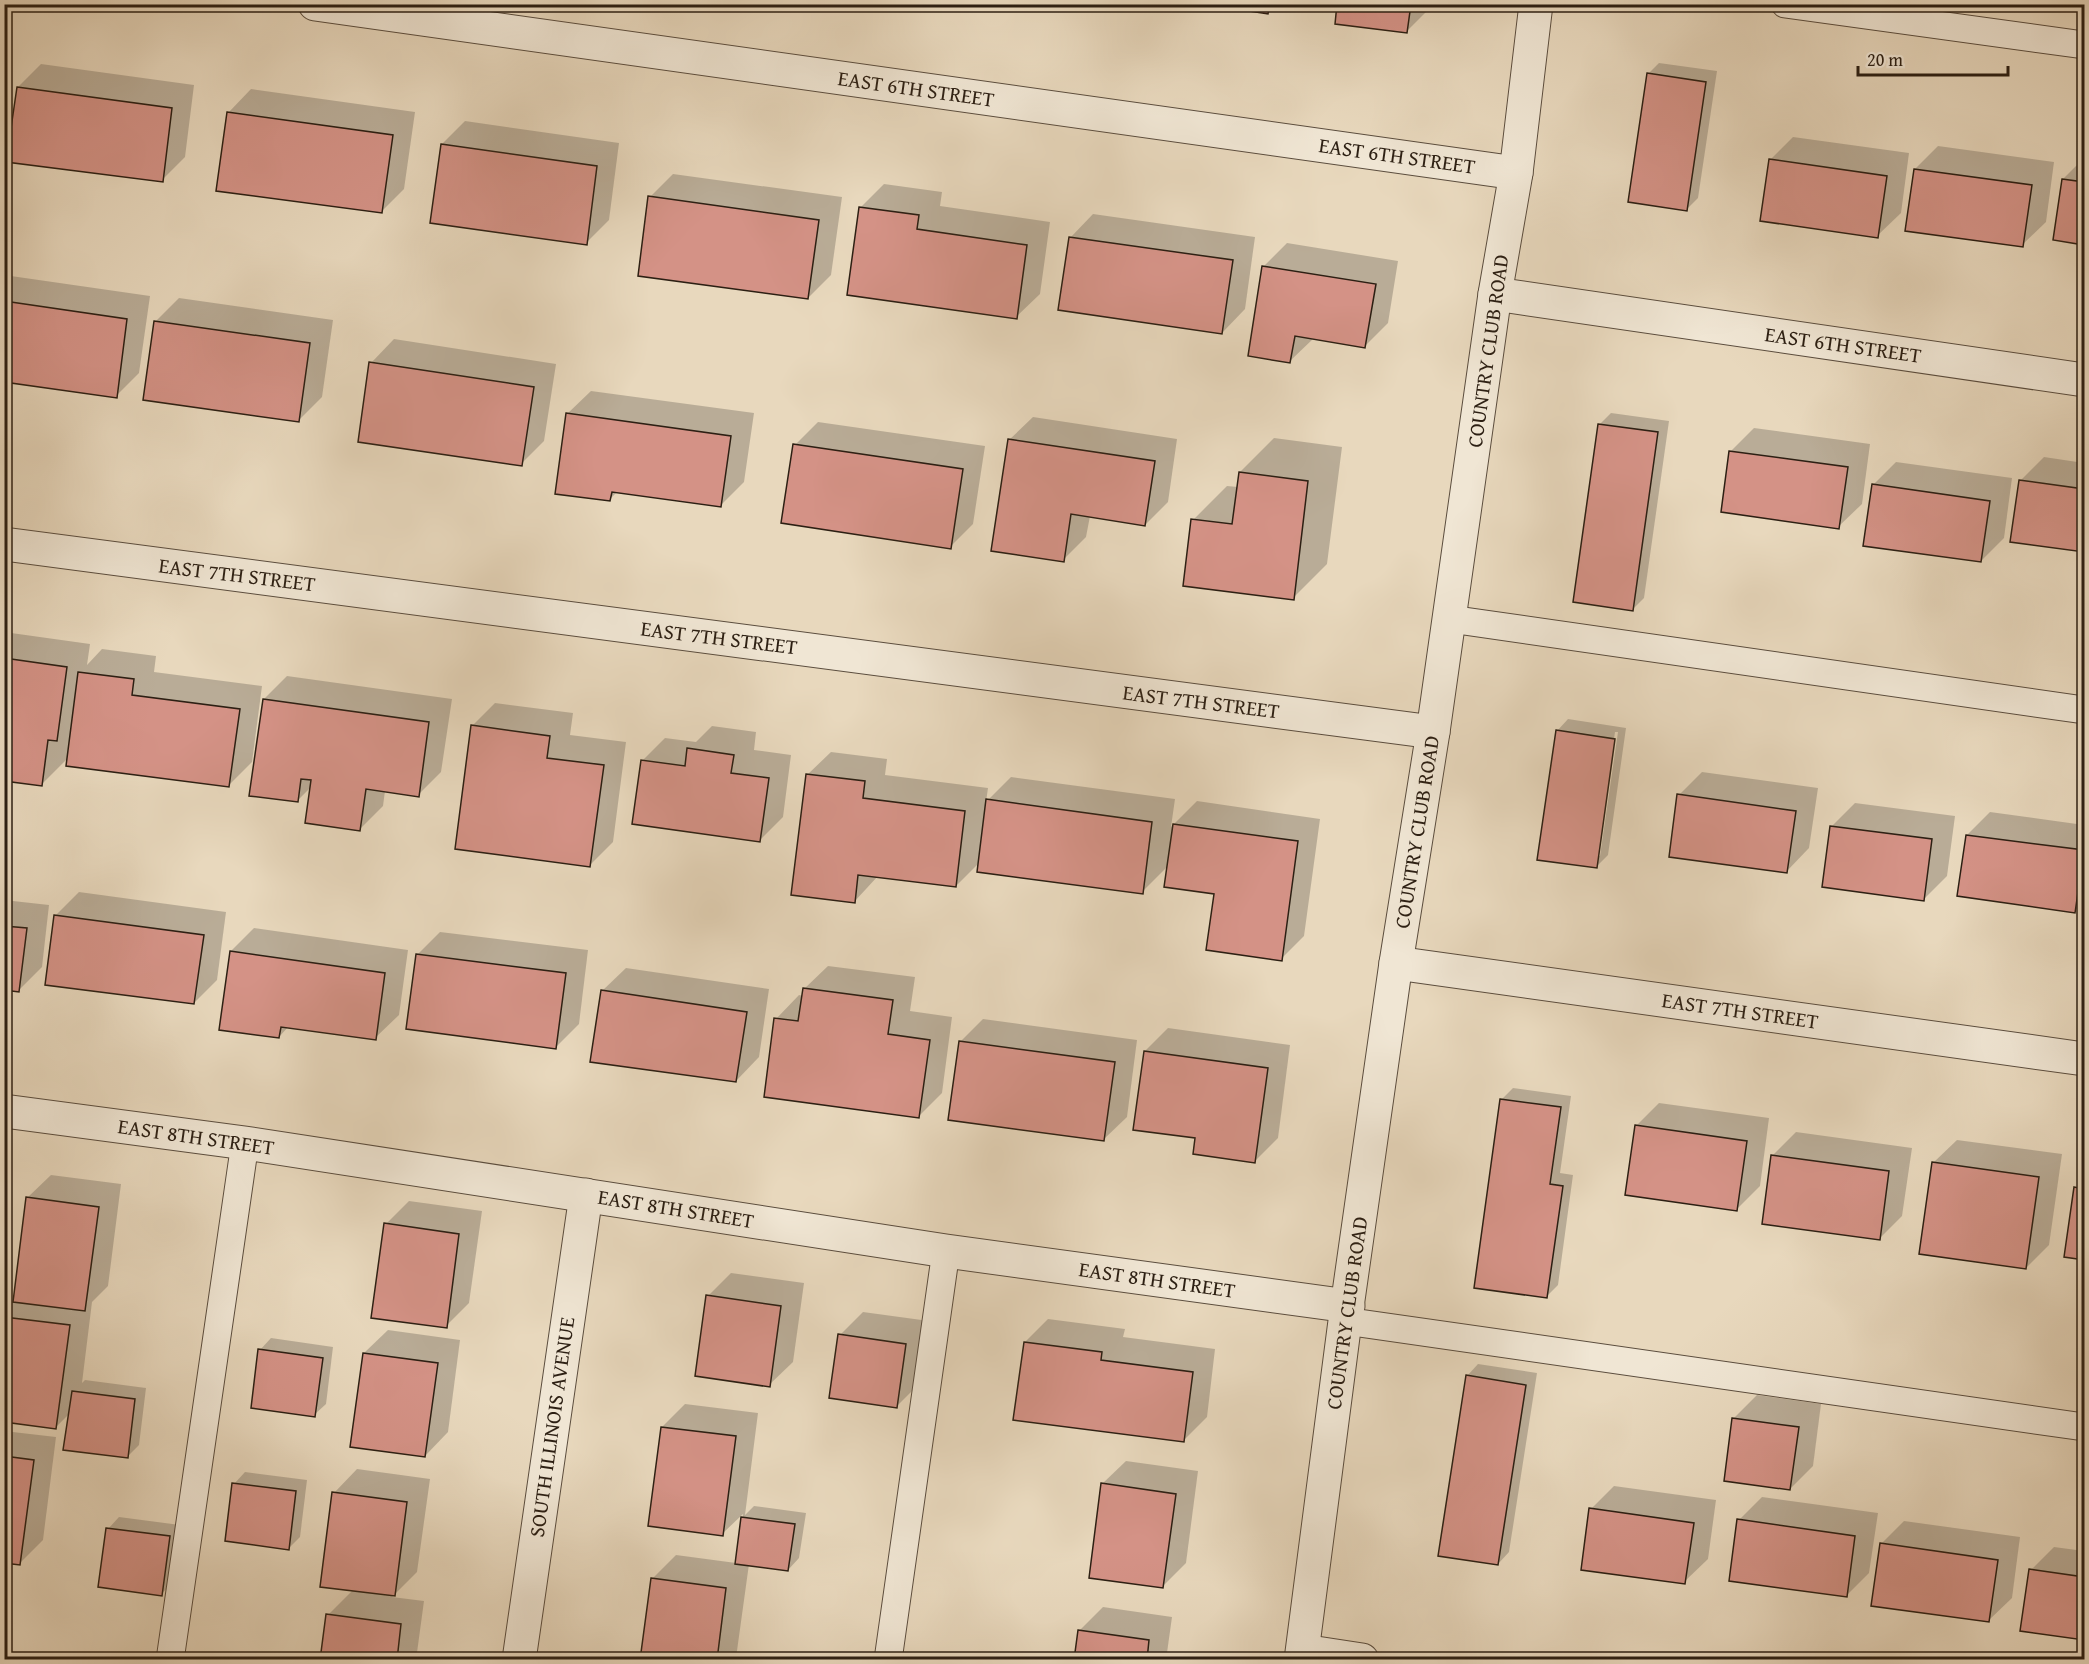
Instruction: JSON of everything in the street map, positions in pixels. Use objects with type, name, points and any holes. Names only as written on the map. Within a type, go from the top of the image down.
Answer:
[{"type":"street","name":"EAST 6TH STREET","points":[[315,4],[1516,173]]},
{"type":"street","name":"COUNTRY CLUB ROAD","points":[[1302,1655],[1396,963],[1450,619],[1495,294],[1516,173],[1536,4]]},
{"type":"street","name":"EAST 6TH STREET","points":[[1495,294],[2085,380]]},
{"type":"street","name":"EAST 7TH STREET","points":[[4,544],[1433,732]]},
{"type":"street","name":"EAST 7TH STREET","points":[[1396,963],[2085,1059]]},
{"type":"street","name":"EAST 8TH STREET","points":[[4,1111],[245,1143],[1347,1313]]},
{"type":"street","name":"SOUTH ILLINOIS AVENUE","points":[[519,1659],[586,1195]]},
{"type":"street","points":[[1302,1655],[1362,1659]]},
{"type":"lane","points":[[1785,4],[2085,45]]},
{"type":"lane","points":[[1450,619],[2085,710]]},
{"type":"lane","points":[[170,1659],[245,1143]]},
{"type":"lane","points":[[888,1659],[946,1251]]},
{"type":"lane","points":[[1347,1313],[2085,1427]]},
{"type":"building","points":[[1204,4],[1270,4],[1268,14]]},
{"type":"building","points":[[1337,4],[1411,4],[1407,33],[1335,24]]},
{"type":"building","points":[[1647,73],[1706,82],[1687,211],[1628,202]]},
{"type":"building","points":[[17,87],[172,108],[163,182],[6,162]]},
{"type":"building","points":[[227,112],[393,135],[382,213],[216,191]]},
{"type":"building","points":[[441,144],[597,166],[587,245],[430,223]]},
{"type":"building","points":[[1769,159],[1887,176],[1878,238],[1760,221]]},
{"type":"building","points":[[1914,169],[2032,185],[2023,247],[1905,231]]},
{"type":"building","points":[[2062,179],[2084,182],[2084,245],[2053,240]]},
{"type":"building","points":[[648,196],[819,220],[808,299],[638,276]]},
{"type":"building","points":[[859,207],[919,215],[917,229],[1027,245],[1017,319],[847,295]]},
{"type":"building","points":[[1069,237],[1233,260],[1222,334],[1058,310]]},
{"type":"building","points":[[1262,266],[1376,284],[1365,348],[1295,336],[1290,363],[1248,356]]},
{"type":"building","points":[[4,301],[127,319],[117,398],[4,382]]},
{"type":"building","points":[[154,321],[310,343],[299,422],[143,400]]},
{"type":"building","points":[[369,362],[534,387],[522,466],[358,442]]},
{"type":"building","points":[[566,413],[731,436],[721,507],[612,492],[610,501],[555,494]]},
{"type":"building","points":[[1598,424],[1658,432],[1633,611],[1573,602]]},
{"type":"building","points":[[1008,439],[1155,461],[1145,526],[1071,514],[1064,562],[991,551]]},
{"type":"building","points":[[793,444],[963,469],[951,549],[781,523]]},
{"type":"building","points":[[1729,451],[1848,467],[1839,529],[1721,512]]},
{"type":"building","points":[[1239,472],[1308,481],[1294,600],[1183,586],[1191,519],[1232,524]]},
{"type":"building","points":[[2019,480],[2084,489],[2084,552],[2010,542]]},
{"type":"building","points":[[1872,484],[1990,501],[1981,562],[1863,546]]},
{"type":"building","points":[[4,658],[67,667],[57,741],[48,740],[42,786],[4,781]]},
{"type":"building","points":[[78,672],[134,679],[132,695],[240,709],[229,787],[66,766]]},
{"type":"building","points":[[263,699],[429,722],[419,797],[366,789],[360,831],[305,823],[311,780],[301,779],[298,802],[249,796]]},
{"type":"building","points":[[471,725],[550,736],[547,758],[604,765],[590,867],[455,849]]},
{"type":"building","points":[[1556,730],[1615,739],[1597,868],[1537,860]]},
{"type":"building","points":[[687,748],[734,755],[731,773],[769,778],[760,842],[632,824],[641,760],[685,766]]},
{"type":"building","points":[[806,774],[865,781],[863,798],[965,811],[956,887],[858,875],[855,903],[791,895]]},
{"type":"building","points":[[1677,794],[1796,811],[1787,873],[1669,857]]},
{"type":"building","points":[[986,799],[1152,822],[1143,894],[977,872]]},
{"type":"building","points":[[1173,824],[1298,841],[1282,961],[1206,950],[1214,894],[1164,887]]},
{"type":"building","points":[[1830,826],[1932,839],[1924,901],[1822,887]]},
{"type":"building","points":[[1966,835],[2084,850],[2075,913],[1957,896]]},
{"type":"building","points":[[54,915],[204,935],[194,1004],[45,985]]},
{"type":"building","points":[[4,926],[27,928],[19,992],[4,990]]},
{"type":"building","points":[[230,951],[385,973],[376,1040],[281,1027],[279,1038],[219,1030]]},
{"type":"building","points":[[416,954],[566,973],[556,1049],[406,1029]]},
{"type":"building","points":[[803,988],[893,1000],[888,1034],[930,1040],[919,1118],[764,1097],[774,1018],[798,1021]]},
{"type":"building","points":[[601,990],[747,1012],[736,1082],[590,1062]]},
{"type":"building","points":[[959,1041],[1115,1062],[1104,1141],[948,1120]]},
{"type":"building","points":[[1144,1051],[1268,1068],[1255,1163],[1193,1154],[1195,1138],[1133,1130]]},
{"type":"building","points":[[1500,1099],[1561,1107],[1550,1184],[1563,1186],[1547,1298],[1474,1288]]},
{"type":"building","points":[[1635,1125],[1747,1141],[1737,1211],[1625,1195]]},
{"type":"building","points":[[1771,1155],[1889,1171],[1880,1240],[1762,1224]]},
{"type":"building","points":[[1932,1162],[2039,1177],[2026,1269],[1919,1254]]},
{"type":"building","points":[[2074,1187],[2084,1189],[2084,1260],[2064,1257]]},
{"type":"building","points":[[26,1197],[99,1207],[85,1311],[13,1302]]},
{"type":"building","points":[[384,1223],[459,1234],[447,1328],[371,1318]]},
{"type":"building","points":[[706,1295],[781,1306],[770,1387],[695,1376]]},
{"type":"building","points":[[4,1317],[70,1325],[56,1429],[4,1422]]},
{"type":"building","points":[[838,1334],[906,1344],[897,1408],[829,1398]]},
{"type":"building","points":[[1024,1342],[1102,1352],[1101,1360],[1193,1372],[1184,1442],[1013,1420]]},
{"type":"building","points":[[258,1349],[323,1358],[315,1417],[251,1408]]},
{"type":"building","points":[[363,1353],[438,1363],[425,1457],[350,1447]]},
{"type":"building","points":[[1466,1375],[1526,1385],[1498,1565],[1438,1556]]},
{"type":"building","points":[[72,1391],[135,1399],[128,1458],[63,1450]]},
{"type":"building","points":[[1732,1418],[1799,1427],[1790,1490],[1724,1481]]},
{"type":"building","points":[[661,1427],[736,1436],[723,1536],[648,1526]]},
{"type":"building","points":[[4,1456],[34,1460],[20,1565],[4,1563]]},
{"type":"building","points":[[232,1483],[296,1491],[289,1550],[225,1541]]},
{"type":"building","points":[[1101,1483],[1176,1494],[1163,1588],[1089,1578]]},
{"type":"building","points":[[332,1492],[407,1502],[395,1596],[320,1587]]},
{"type":"building","points":[[1589,1508],[1694,1523],[1685,1584],[1581,1570]]},
{"type":"building","points":[[741,1517],[795,1524],[788,1571],[735,1564]]},
{"type":"building","points":[[1737,1519],[1855,1536],[1847,1597],[1729,1581]]},
{"type":"building","points":[[106,1528],[170,1536],[162,1596],[98,1587]]},
{"type":"building","points":[[1880,1543],[1998,1560],[1989,1622],[1871,1606]]},
{"type":"building","points":[[2029,1569],[2084,1577],[2084,1640],[2020,1631]]},
{"type":"building","points":[[651,1578],[726,1588],[717,1660],[640,1660]]},
{"type":"building","points":[[326,1614],[401,1624],[397,1660],[320,1660]]},
{"type":"building","points":[[1078,1630],[1149,1640],[1147,1660],[1074,1660]]}]
